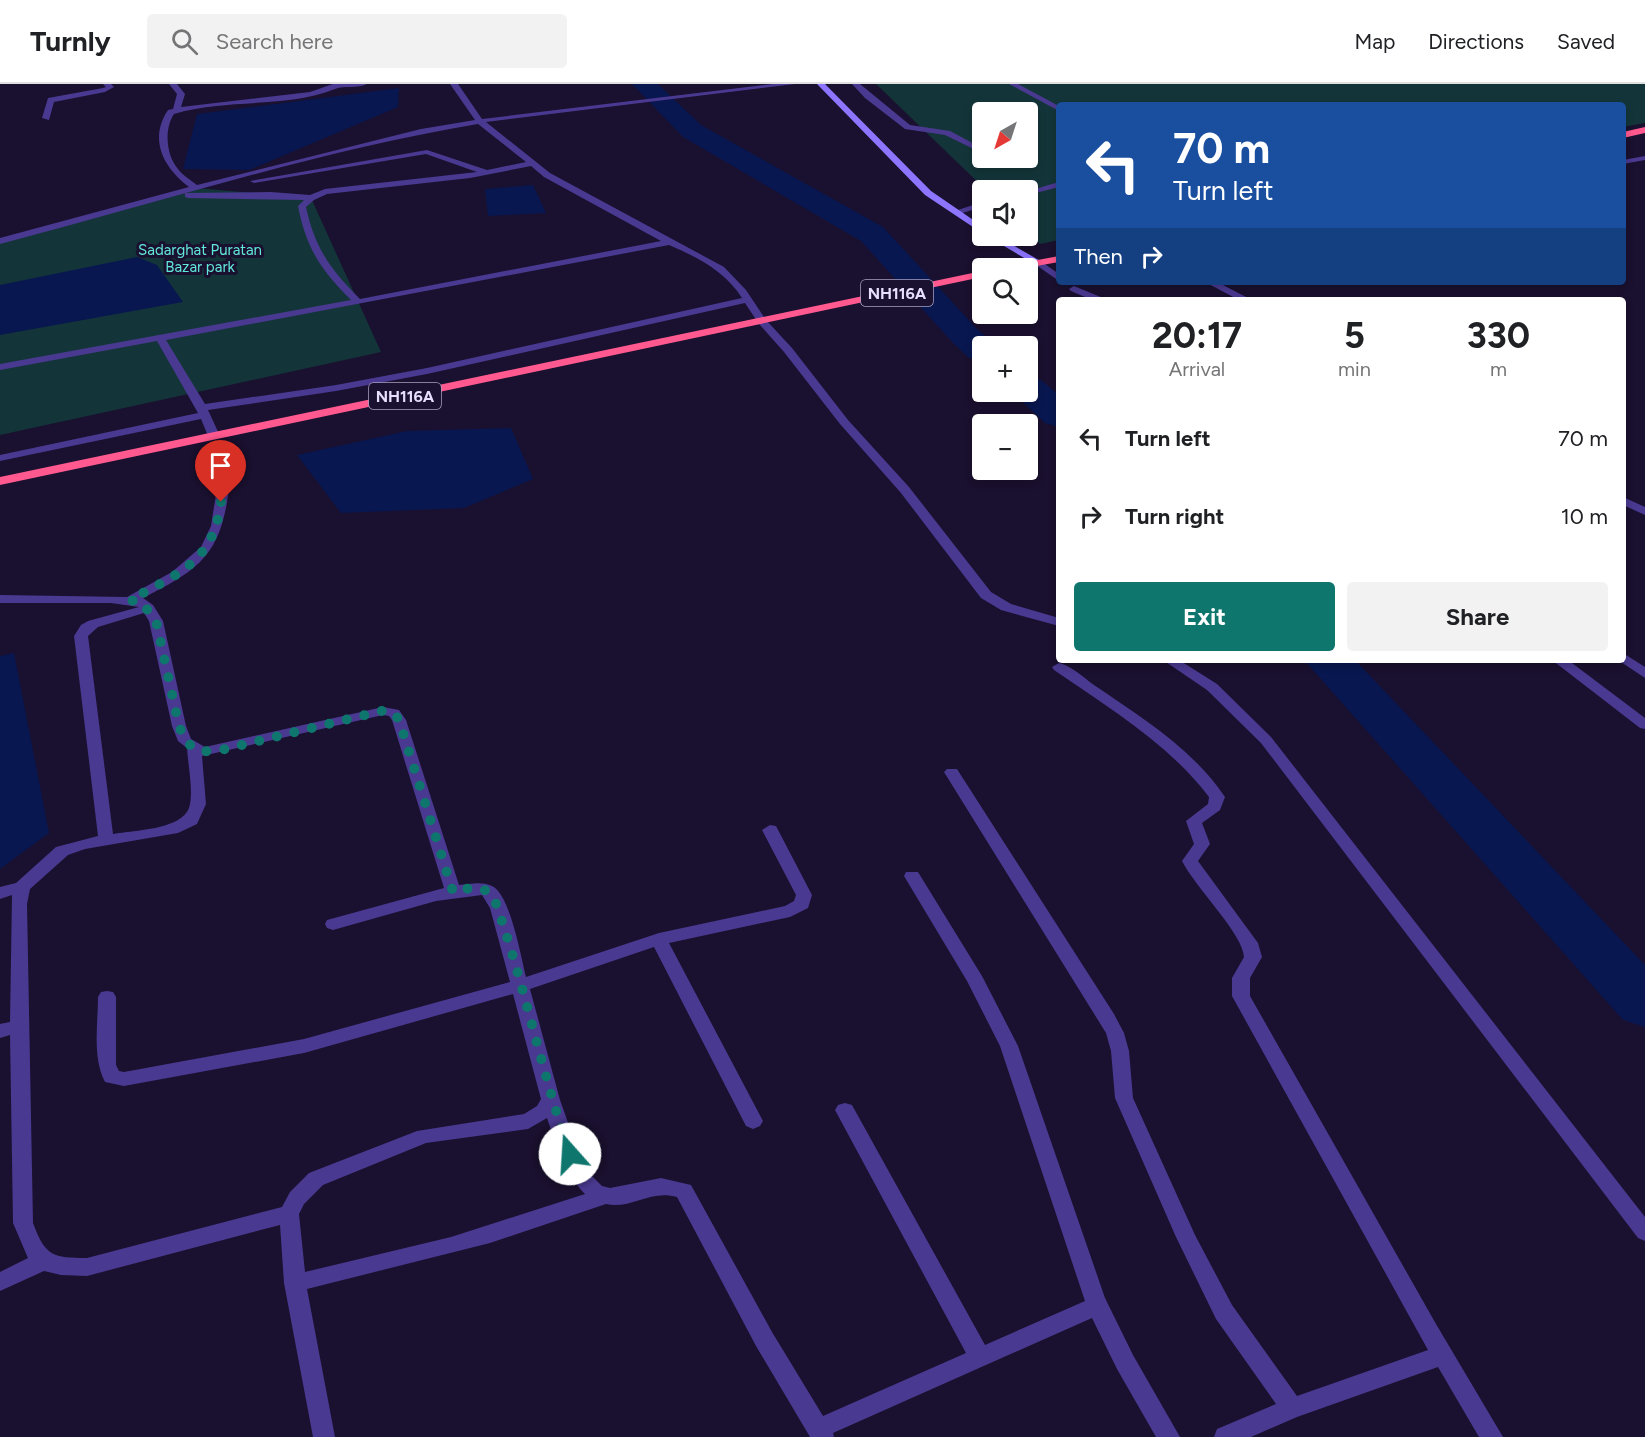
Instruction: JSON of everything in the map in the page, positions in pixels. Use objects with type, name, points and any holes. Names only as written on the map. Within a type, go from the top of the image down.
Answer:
[{"type":"highway","points":[[1626,134],[1645,130]]},
{"type":"highway","points":[[1038,263],[1056,260]]},
{"type":"highway","name":"NH116A","points":[[0,481],[972,276]]},
{"type":"street","points":[[46,118],[51,100],[105,90],[110,87],[107,84]]},
{"type":"street","points":[[173,84],[181,94],[176,110]]},
{"type":"street","points":[[196,188],[173,169],[164,146],[164,123],[167,117],[176,110],[289,97],[329,90],[338,85],[363,84]]},
{"type":"street","points":[[454,84],[480,121],[547,175],[721,269],[748,299],[762,322],[789,350],[844,422],[905,490],[986,595],[1006,607],[1056,620]]},
{"type":"street","points":[[0,241],[220,181],[421,131],[480,121],[791,84]]},
{"type":"street","points":[[821,84],[928,193],[972,223]]},
{"type":"street","points":[[856,84],[908,127],[947,133],[972,146]]},
{"type":"street","points":[[1013,84],[1056,107]]},
{"type":"street","points":[[220,181],[259,180],[427,152],[488,173]]},
{"type":"street","points":[[1626,161],[1645,158]]},
{"type":"street","points":[[358,302],[330,274],[315,252],[306,232],[302,206],[311,198],[325,192],[348,188],[488,173],[533,163]]},
{"type":"street","points":[[1038,190],[1056,185]]},
{"type":"street","points":[[167,195],[271,195],[311,198]]},
{"type":"street","points":[[956,212],[972,208]]},
{"type":"street","points":[[0,367],[670,242]]},
{"type":"street","points":[[1008,246],[1029,258]]},
{"type":"street","points":[[1038,263],[1056,276]]},
{"type":"street","points":[[1068,285],[1082,297]]},
{"type":"street","points":[[1070,285],[1094,297]]},
{"type":"street","points":[[1216,285],[1241,297]]},
{"type":"street","points":[[0,458],[203,412],[427,371],[748,299]]},
{"type":"street","points":[[160,338],[203,412],[214,436]]},
{"type":"street","points":[[130,600],[174,576],[206,550],[219,518],[223,488]]},
{"type":"street","points":[[1626,502],[1645,511]]},
{"type":"street","points":[[0,598],[130,600],[142,603],[156,621],[179,726],[185,741],[203,752],[217,751],[382,711],[394,713],[399,720],[453,892]]},
{"type":"street","points":[[106,840],[81,636],[86,628],[93,624],[148,608]]},
{"type":"street","points":[[1626,659],[1645,674]]},
{"type":"street","points":[[1175,663],[1212,687],[1266,740],[1645,1232]]},
{"type":"street","points":[[1563,663],[1645,725]]},
{"type":"street","points":[[1059,667],[1185,760],[1217,796],[1215,806],[1194,821],[1202,844],[1190,861],[1196,874],[1244,935],[1253,953],[1252,964],[1240,981],[1241,996],[1492,1437]]},
{"type":"street","points":[[0,893],[22,887],[62,851],[106,840],[178,828],[192,820],[198,804],[194,748]]},
{"type":"street","points":[[952,772],[1105,1014],[1115,1033],[1120,1051],[1124,1098],[1186,1237],[1224,1312],[1292,1408]]},
{"type":"street","points":[[107,997],[107,1065],[112,1077],[124,1079],[304,1046],[521,985],[659,939],[790,910],[802,904],[804,895],[770,830]]},
{"type":"street","points":[[912,876],[984,993],[1023,1084],[1089,1285],[1146,1398],[1169,1437]]},
{"type":"street","points":[[22,887],[19,904],[18,1026],[23,1223],[31,1249],[43,1261],[62,1268],[87,1267],[289,1214]]},
{"type":"street","points":[[333,924],[453,892],[477,887],[488,890],[494,898],[521,985],[551,1100],[577,1172],[590,1188],[604,1196]]},
{"type":"street","points":[[659,939],[753,1121]]},
{"type":"street","points":[[0,1031],[18,1026]]},
{"type":"street","points":[[324,1437],[295,1283],[289,1214],[297,1198],[316,1179],[423,1136],[528,1121],[544,1111],[551,1100]]},
{"type":"street","points":[[845,1110],[980,1357]]},
{"type":"street","points":[[295,1283],[406,1258],[540,1221],[604,1196],[619,1197],[657,1185],[672,1186],[684,1191],[764,1339],[820,1433],[980,1357],[1098,1305]]},
{"type":"street","points":[[0,1282],[43,1261]]},
{"type":"street","points":[[1225,1437],[1292,1408],[1443,1354]]},
{"type":"green space","points":[[876,84],[1645,84],[1645,123],[1626,126],[1626,102],[1056,102],[1056,241],[1040,244],[1038,242],[1038,180],[976,180]]},
{"type":"green space","name":"Sadarghat Puratan Bazar park","points":[[196,188],[311,198],[381,352],[0,435],[0,243]]},
{"type":"shaded area","points":[[399,88],[398,107],[249,170],[183,169],[197,114]]},
{"type":"shaded area","points":[[533,185],[546,213],[488,216],[485,189]]},
{"type":"shaded area","points":[[137,257],[157,265],[183,302],[0,335],[0,285]]},
{"type":"shaded area","points":[[511,428],[533,479],[464,508],[341,513],[297,455],[407,431]]},
{"type":"shaded area","points":[[14,653],[49,833],[0,869],[0,656]]},
{"type":"waterway","points":[[644,84],[692,131],[872,234],[972,342]]},
{"type":"waterway","points":[[1038,397],[1056,412]]},
{"type":"waterway","points":[[1331,663],[1645,1004]]},
{"type":"route","points":[[221,502],[219,518],[206,550],[174,576],[130,600],[142,603],[156,621],[179,726],[185,741],[203,752],[217,751],[382,711],[394,713],[399,720],[453,892],[477,887],[488,890],[494,898],[521,985],[551,1100],[570,1154]]}]
